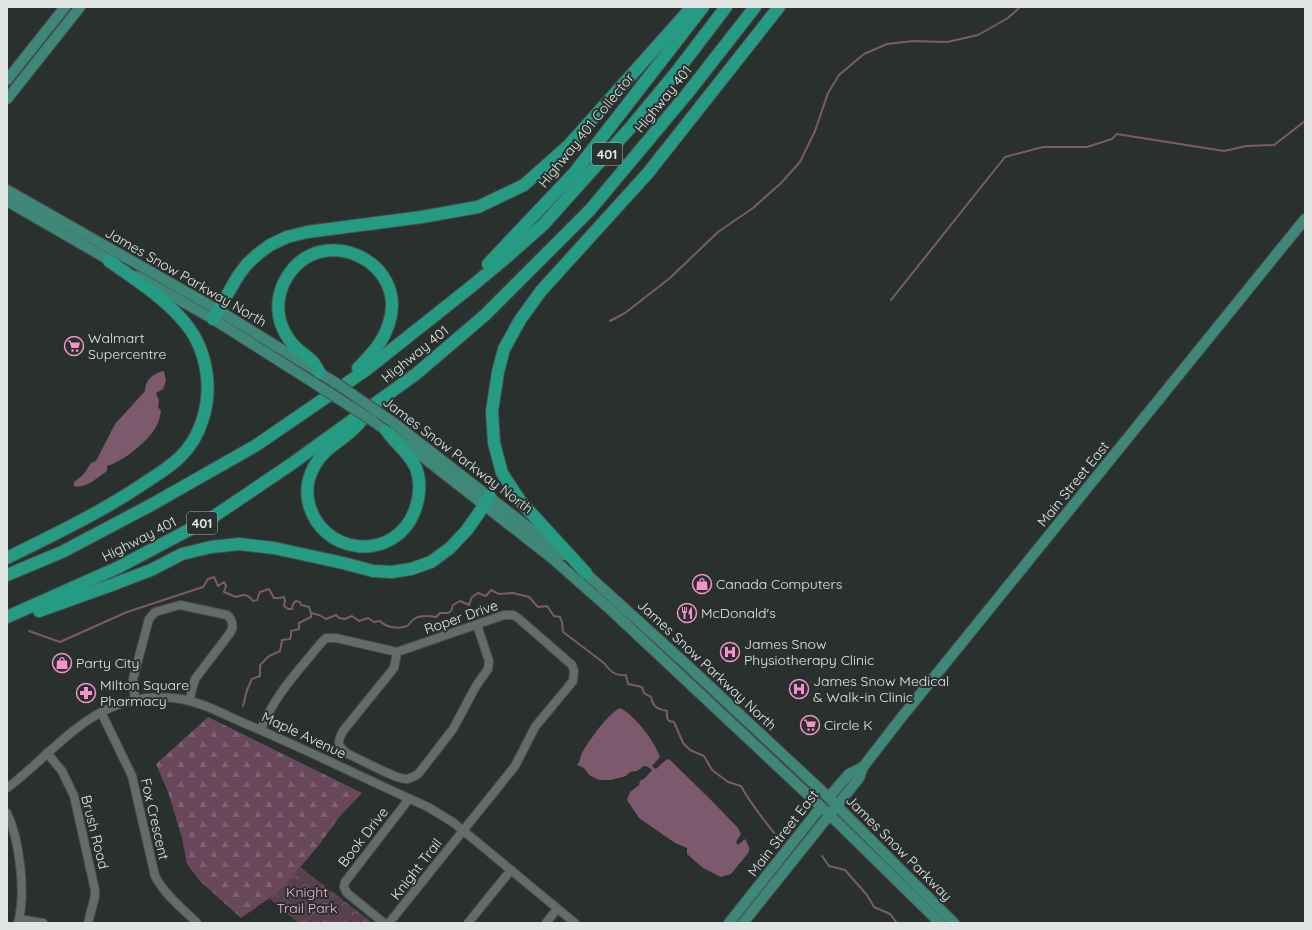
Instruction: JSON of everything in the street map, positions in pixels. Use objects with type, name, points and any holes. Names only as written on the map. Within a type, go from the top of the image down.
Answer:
[{"type":"highway","points":[[216,314],[238,276],[247,264],[270,245],[287,237],[307,232],[422,217],[478,207],[524,185],[569,145],[692,7]]},
{"type":"highway","name":"Highway 401 Collector","points":[[472,286],[486,266],[576,172],[703,7]]},
{"type":"highway","name":"401","points":[[472,286],[543,225],[630,128],[678,70],[726,7]]},
{"type":"highway","name":"Highway 401","points":[[7,618],[117,568],[213,517],[290,465],[416,374],[484,315],[590,210],[687,94],[755,7]]},
{"type":"highway","points":[[586,573],[521,502],[502,473],[494,443],[492,411],[498,372],[504,349],[520,320],[541,291],[648,173],[779,7]]},
{"type":"highway","points":[[305,412],[359,367],[375,350],[387,329],[391,317],[392,305],[390,292],[382,276],[365,258],[347,252],[329,250],[305,258],[288,276],[280,293],[278,305],[279,317],[286,335],[298,349],[312,361],[317,378]]},
{"type":"highway","points":[[7,558],[116,502],[162,471],[180,457],[194,439],[202,423],[206,407],[208,385],[206,364],[200,346],[187,325],[170,306],[109,261]]},
{"type":"highway","name":"Highway 401","points":[[7,574],[62,552],[151,505],[255,446],[366,370],[472,286]]},
{"type":"highway","points":[[381,399],[351,431],[324,452],[314,465],[309,481],[309,505],[315,519],[324,531],[336,540],[358,546],[381,544],[397,535],[406,526],[416,508],[419,489],[416,469],[410,458],[392,439],[390,426]]},
{"type":"highway","points":[[7,621],[109,586],[150,570],[182,554],[210,547],[239,544],[274,548],[373,571],[392,572],[411,569],[431,562],[450,548],[467,530],[487,501]]},
{"type":"main road","points":[[7,80],[66,7]]},
{"type":"main road","points":[[7,99],[80,7]]},
{"type":"main road","name":"James Snow Parkway North","points":[[7,190],[216,314],[317,378],[373,421],[390,426]]},
{"type":"main road","name":"James Snow Parkway North","points":[[7,201],[109,261],[216,314]]},
{"type":"main road","name":"Main Street East","points":[[744,923],[859,778],[863,767],[1305,219]]},
{"type":"main road","name":"James Snow Parkway North","points":[[317,378],[336,383],[487,501],[586,573],[827,796]]},
{"type":"main road","name":"James Snow Parkway North","points":[[487,501],[612,611],[821,807]]},
{"type":"main road","name":"Main Street East","points":[[827,796],[849,774],[863,767]]},
{"type":"main road","name":"James Snow Parkway","points":[[827,796],[954,923]]},
{"type":"main road","name":"Main Street East","points":[[729,923],[821,807]]},
{"type":"main road","name":"James Snow Parkway","points":[[821,807],[940,923]]},
{"type":"street","points":[[135,700],[133,679],[149,619],[155,612],[180,605],[227,615],[231,618],[233,625],[233,630],[195,679],[189,701]]},
{"type":"street","name":"Roper Drive","points":[[397,652],[504,615],[513,615],[572,665],[574,677],[535,727],[515,766],[463,830]]},
{"type":"street","points":[[261,730],[273,704],[326,638],[336,638],[397,652],[394,668],[343,731],[338,740],[341,747],[348,754],[391,774],[408,779],[413,777],[419,773],[453,729],[476,686],[488,669],[489,661],[477,625]]},
{"type":"street","name":"Maple Avenue","points":[[7,788],[85,722],[113,706],[135,700],[168,698],[189,701],[261,730],[428,807],[463,830],[575,923]]},
{"type":"street","name":"Fox Crescent","points":[[101,712],[132,776],[156,876],[162,888],[197,923]]},
{"type":"street","name":"Brush Road","points":[[47,753],[65,776],[76,802],[96,890],[88,923]]},
{"type":"street","name":"Main Street East","points":[[821,807],[827,796]]},
{"type":"street","name":"Book Drive","points":[[384,923],[347,893],[344,887],[345,882],[409,799]]},
{"type":"street","points":[[7,813],[11,822],[20,864],[21,887],[18,921],[42,923]]},
{"type":"street","name":"Knight Trail","points":[[389,923],[463,830]]},
{"type":"street","points":[[468,923],[510,870]]},
{"type":"street","points":[[546,923],[557,909]]},
{"type":"green space","points":[[208,717],[362,793],[340,816],[319,845],[281,890],[241,918],[200,881],[187,864],[182,838],[168,792],[156,764]]},
{"type":"green space","name":"Knight Trail Park","points":[[300,867],[373,923],[298,923],[269,898],[281,890]]},
{"type":"shaded area","points":[[164,371],[166,381],[163,389],[156,393],[159,401],[158,407],[161,411],[158,423],[152,433],[141,445],[128,455],[114,464],[107,466],[107,471],[95,480],[83,486],[74,486],[74,482],[83,475],[91,463],[96,461],[115,424],[145,391],[148,380],[156,373]]},
{"type":"shaded area","points":[[620,708],[632,716],[654,744],[660,757],[652,766],[656,769],[667,759],[670,760],[738,828],[741,834],[736,842],[738,845],[745,839],[749,847],[749,852],[731,874],[721,877],[703,868],[687,854],[687,848],[675,843],[639,818],[627,800],[630,792],[639,785],[640,781],[652,770],[648,767],[644,766],[637,771],[630,772],[626,776],[611,780],[599,780],[589,775],[584,768],[577,765],[582,753],[595,734],[605,721]]},
{"type":"waterway","points":[[610,321],[625,313],[670,278],[718,232],[753,208],[781,183],[800,162],[815,131],[828,93],[839,75],[864,54],[887,44],[913,41],[947,42],[978,35],[1008,18],[1020,7]]},
{"type":"waterway","points":[[891,300],[1005,157],[1043,147],[1087,147],[1112,139],[1117,134],[1224,151],[1246,146],[1274,145],[1305,121]]},
{"type":"waterway","points":[[29,631],[60,642],[127,612],[203,587],[208,579],[214,577],[218,586],[224,582],[226,586],[224,592],[236,597],[246,595],[253,601],[257,600],[260,592],[269,589],[274,598],[284,597],[284,606],[288,609],[292,609],[293,604],[296,601],[300,602],[301,605],[309,607],[311,613],[326,619],[336,615],[339,618],[345,619],[352,616],[359,621],[368,618],[374,622],[380,621],[386,625],[397,628],[407,626],[414,619],[419,617],[436,617],[440,613],[448,613],[451,611],[453,605],[460,601],[469,605],[472,597],[478,593],[486,596],[491,590],[499,594],[513,593],[529,597],[538,607],[547,606],[554,616],[560,617],[563,632],[604,663],[614,673],[626,675],[628,684],[642,687],[644,693],[651,697],[656,707],[667,711],[667,718],[669,721],[674,722],[683,743],[690,750],[704,756],[712,770],[728,782],[741,786],[752,804],[774,833]]},
{"type":"waterway","points":[[243,706],[247,690],[252,679],[260,676],[260,665],[269,656],[280,651],[282,640],[290,639],[291,631],[299,629],[299,623],[311,617],[311,613]]},
{"type":"waterway","points":[[822,856],[829,866],[845,870],[867,895],[874,907],[890,914],[897,923]]},
{"type":"place","name":"Walmart Supercentre","points":[[74,346]]},
{"type":"place","name":"Canada Computers","points":[[702,584]]},
{"type":"place","name":"McDonald's","points":[[687,613]]},
{"type":"place","name":"James Snow Physiotherapy Clinic","points":[[730,652]]},
{"type":"place","name":"Party City","points":[[62,663]]},
{"type":"place","name":"James Snow Medical & Walk-in Clinic","points":[[799,689]]},
{"type":"place","name":"MIlton Square Pharmacy","points":[[86,693]]},
{"type":"place","name":"Circle K","points":[[810,725]]}]
